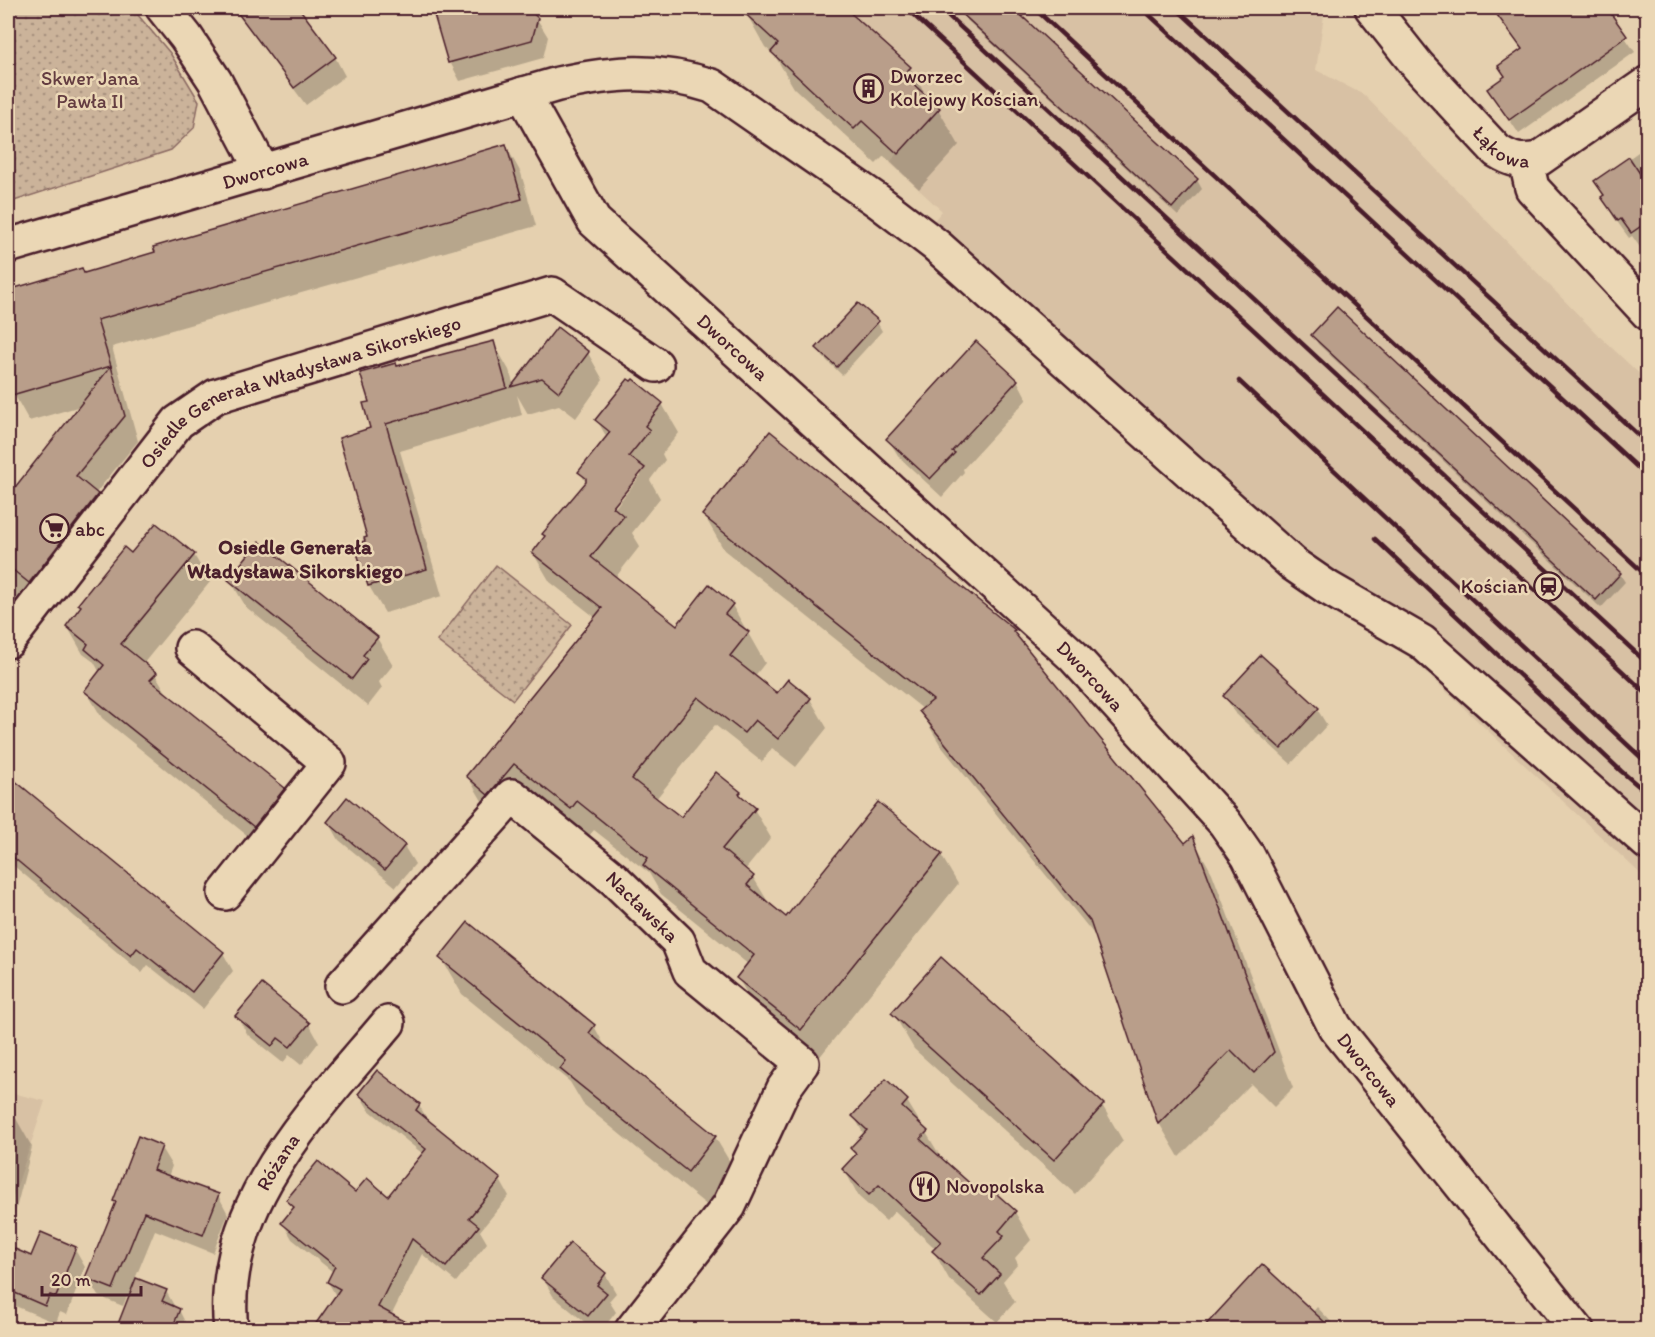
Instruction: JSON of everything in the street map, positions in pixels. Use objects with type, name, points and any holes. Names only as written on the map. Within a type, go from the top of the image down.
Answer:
[{"type":"street","points":[[163,8],[186,37],[215,81],[263,172]]},
{"type":"street","name":"Łąkowa","points":[[1372,8],[1418,66],[1497,151],[1511,160],[1526,161],[1532,188],[1647,313]]},
{"type":"street","name":"Dworcowa","points":[[8,246],[558,84],[619,73],[644,72],[684,77],[712,86],[878,201],[938,246],[1293,564],[1328,588],[1422,642],[1647,843]]},
{"type":"street","points":[[1526,161],[1539,159],[1552,151],[1647,83]]},
{"type":"street","name":"Dworcowa","points":[[523,94],[594,221],[1073,656],[1225,823],[1248,856],[1335,1027],[1577,1329]]},
{"type":"street","name":"Osiedle Generała Władysława Sikorskiego","points":[[8,641],[178,422],[216,396],[552,294],[656,365]]},
{"type":"street","points":[[192,648],[329,763],[225,893]]},
{"type":"street","name":"Nacławska","points":[[342,986],[512,796],[614,879],[678,941],[690,971],[802,1063],[784,1088],[729,1206],[632,1329]]},
{"type":"street","name":"Różana","points":[[231,1329],[229,1315],[233,1265],[247,1219],[264,1184],[293,1137],[388,1023]]},
{"type":"shaded area","points":[[739,8],[1287,8],[1324,15],[1316,70],[1364,95],[1595,332],[1647,381],[1647,880],[1403,651],[1291,585],[911,248],[942,211],[890,163],[897,153],[863,121],[854,129],[829,106],[834,100],[797,76],[771,52],[778,44]]},
{"type":"shaded area","points":[[8,1092],[45,1101],[8,1213]]},
{"type":"green space","name":"Skwer Jana Pawła II","points":[[8,8],[132,8],[170,53],[199,101],[194,128],[171,150],[8,203]]},
{"type":"green space","points":[[496,565],[572,625],[513,700],[437,641]]},
{"type":"building","points":[[234,8],[299,8],[336,57],[294,88]]},
{"type":"building","points":[[432,8],[527,8],[538,18],[532,40],[448,63]]},
{"type":"building","name":"Dworzec Kolejowy Kościan","points":[[739,8],[845,8],[911,67],[903,75],[940,108],[898,154],[862,121],[854,129],[771,52],[778,44]]},
{"type":"building","points":[[956,8],[1013,8],[1198,179],[1172,208]]},
{"type":"building","points":[[1492,8],[1607,8],[1627,36],[1509,120],[1487,89],[1505,76],[1498,66],[1522,49]]},
{"type":"building","points":[[506,144],[522,199],[97,320],[111,366],[12,395],[8,377],[8,290],[82,268],[84,273],[155,252],[153,247]]},
{"type":"building","points":[[1629,157],[1647,184],[1647,222],[1631,233],[1621,219],[1618,221],[1601,197],[1604,195],[1594,181]]},
{"type":"building","points":[[858,303],[879,321],[837,367],[816,348]]},
{"type":"building","points":[[1337,307],[1621,573],[1596,600],[1311,335]]},
{"type":"building","points":[[557,327],[589,352],[559,392],[542,378],[511,387]]},
{"type":"building","points":[[494,341],[507,388],[386,424],[427,569],[368,586],[354,544],[365,541],[364,538],[367,537],[339,438],[370,428],[363,403],[369,402],[360,373]]},
{"type":"building","points":[[976,341],[1018,380],[952,451],[955,453],[930,479],[886,439]]},
{"type":"building","points":[[111,366],[125,416],[76,476],[98,494],[29,583],[8,566],[8,496]]},
{"type":"building","points":[[628,379],[631,381],[633,379],[663,403],[645,426],[650,430],[629,456],[645,468],[613,507],[624,516],[591,557],[677,625],[709,584],[733,604],[725,614],[749,632],[730,656],[777,693],[788,679],[811,698],[778,739],[755,720],[744,733],[698,697],[632,779],[681,817],[716,772],[741,792],[739,794],[756,808],[722,849],[754,876],[747,885],[786,917],[878,802],[942,854],[801,1030],[736,978],[754,955],[643,865],[648,858],[577,801],[571,809],[514,764],[488,795],[466,776],[602,608],[532,553],[545,536],[542,534],[586,482],[586,478],[578,472],[610,432],[595,420]]},
{"type":"building","points":[[770,431],[1015,630],[1013,631],[1185,843],[1193,836],[1274,1052],[1254,1073],[1231,1050],[1158,1124],[1090,921],[919,711],[933,700],[702,515]]},
{"type":"building","points":[[156,523],[195,554],[121,644],[157,673],[150,680],[285,788],[254,827],[84,691],[104,665],[85,649],[88,644],[66,626],[81,606],[78,604],[124,547],[131,553]]},
{"type":"building","points":[[259,541],[378,637],[363,655],[367,659],[352,679],[228,580]]},
{"type":"building","points":[[1261,655],[1319,708],[1281,749],[1223,696]]},
{"type":"building","points":[[8,775],[224,952],[192,992],[137,948],[131,956],[8,853]]},
{"type":"building","points":[[347,797],[405,845],[385,870],[327,822]]},
{"type":"building","points":[[468,922],[595,1025],[589,1033],[716,1136],[688,1172],[560,1069],[566,1061],[439,958]]},
{"type":"building","points":[[941,957],[1104,1104],[1054,1160],[891,1013]]},
{"type":"building","points":[[262,984],[310,1023],[290,1047],[278,1038],[272,1046],[235,1016]]},
{"type":"building","points":[[377,1070],[420,1104],[416,1110],[501,1179],[469,1218],[479,1226],[446,1267],[412,1239],[378,1307],[419,1329],[312,1329],[340,1289],[327,1282],[335,1266],[281,1223],[294,1207],[286,1200],[318,1161],[355,1192],[367,1178],[388,1196],[426,1149],[358,1094]]},
{"type":"building","name":"Novopolska","points":[[886,1079],[908,1100],[902,1107],[928,1131],[920,1139],[983,1195],[990,1188],[1016,1211],[999,1231],[1004,1236],[983,1258],[1000,1274],[981,1295],[932,1251],[941,1242],[879,1185],[869,1195],[842,1169],[856,1154],[850,1148],[867,1130],[852,1116]]},
{"type":"building","points":[[138,1136],[162,1146],[153,1170],[219,1194],[203,1235],[144,1212],[113,1289],[85,1278],[116,1202],[113,1201]]},
{"type":"building","points":[[41,1232],[76,1247],[56,1297],[50,1295],[45,1306],[8,1290],[8,1246],[31,1256]]},
{"type":"building","points":[[570,1243],[606,1273],[597,1285],[607,1293],[588,1316],[541,1278]]},
{"type":"building","points":[[1262,1264],[1332,1329],[1202,1329]]},
{"type":"building","points":[[136,1278],[167,1290],[162,1301],[180,1309],[172,1329],[116,1329]]},
{"type":"railway","points":[[906,8],[1648,695]]},
{"type":"railway","points":[[940,8],[1648,664]]},
{"type":"railway","points":[[1034,8],[1648,577]]},
{"type":"railway","points":[[1142,8],[1648,477]]},
{"type":"railway","points":[[1176,8],[1648,444]]},
{"type":"railway","points":[[1239,381],[1648,764]]},
{"type":"railway","points":[[1375,539],[1648,794]]},
{"type":"place","name":"Dworzec Kolejowy Kościan","points":[[869,88]]},
{"type":"place","name":"abc","points":[[54,529]]},
{"type":"place","name":"Kościan","points":[[1549,586]]},
{"type":"place","name":"Novopolska","points":[[925,1186]]},
{"type":"district","name":"Osiedle Generała Władysława Sikorskiego","points":[[295,559]]}]
